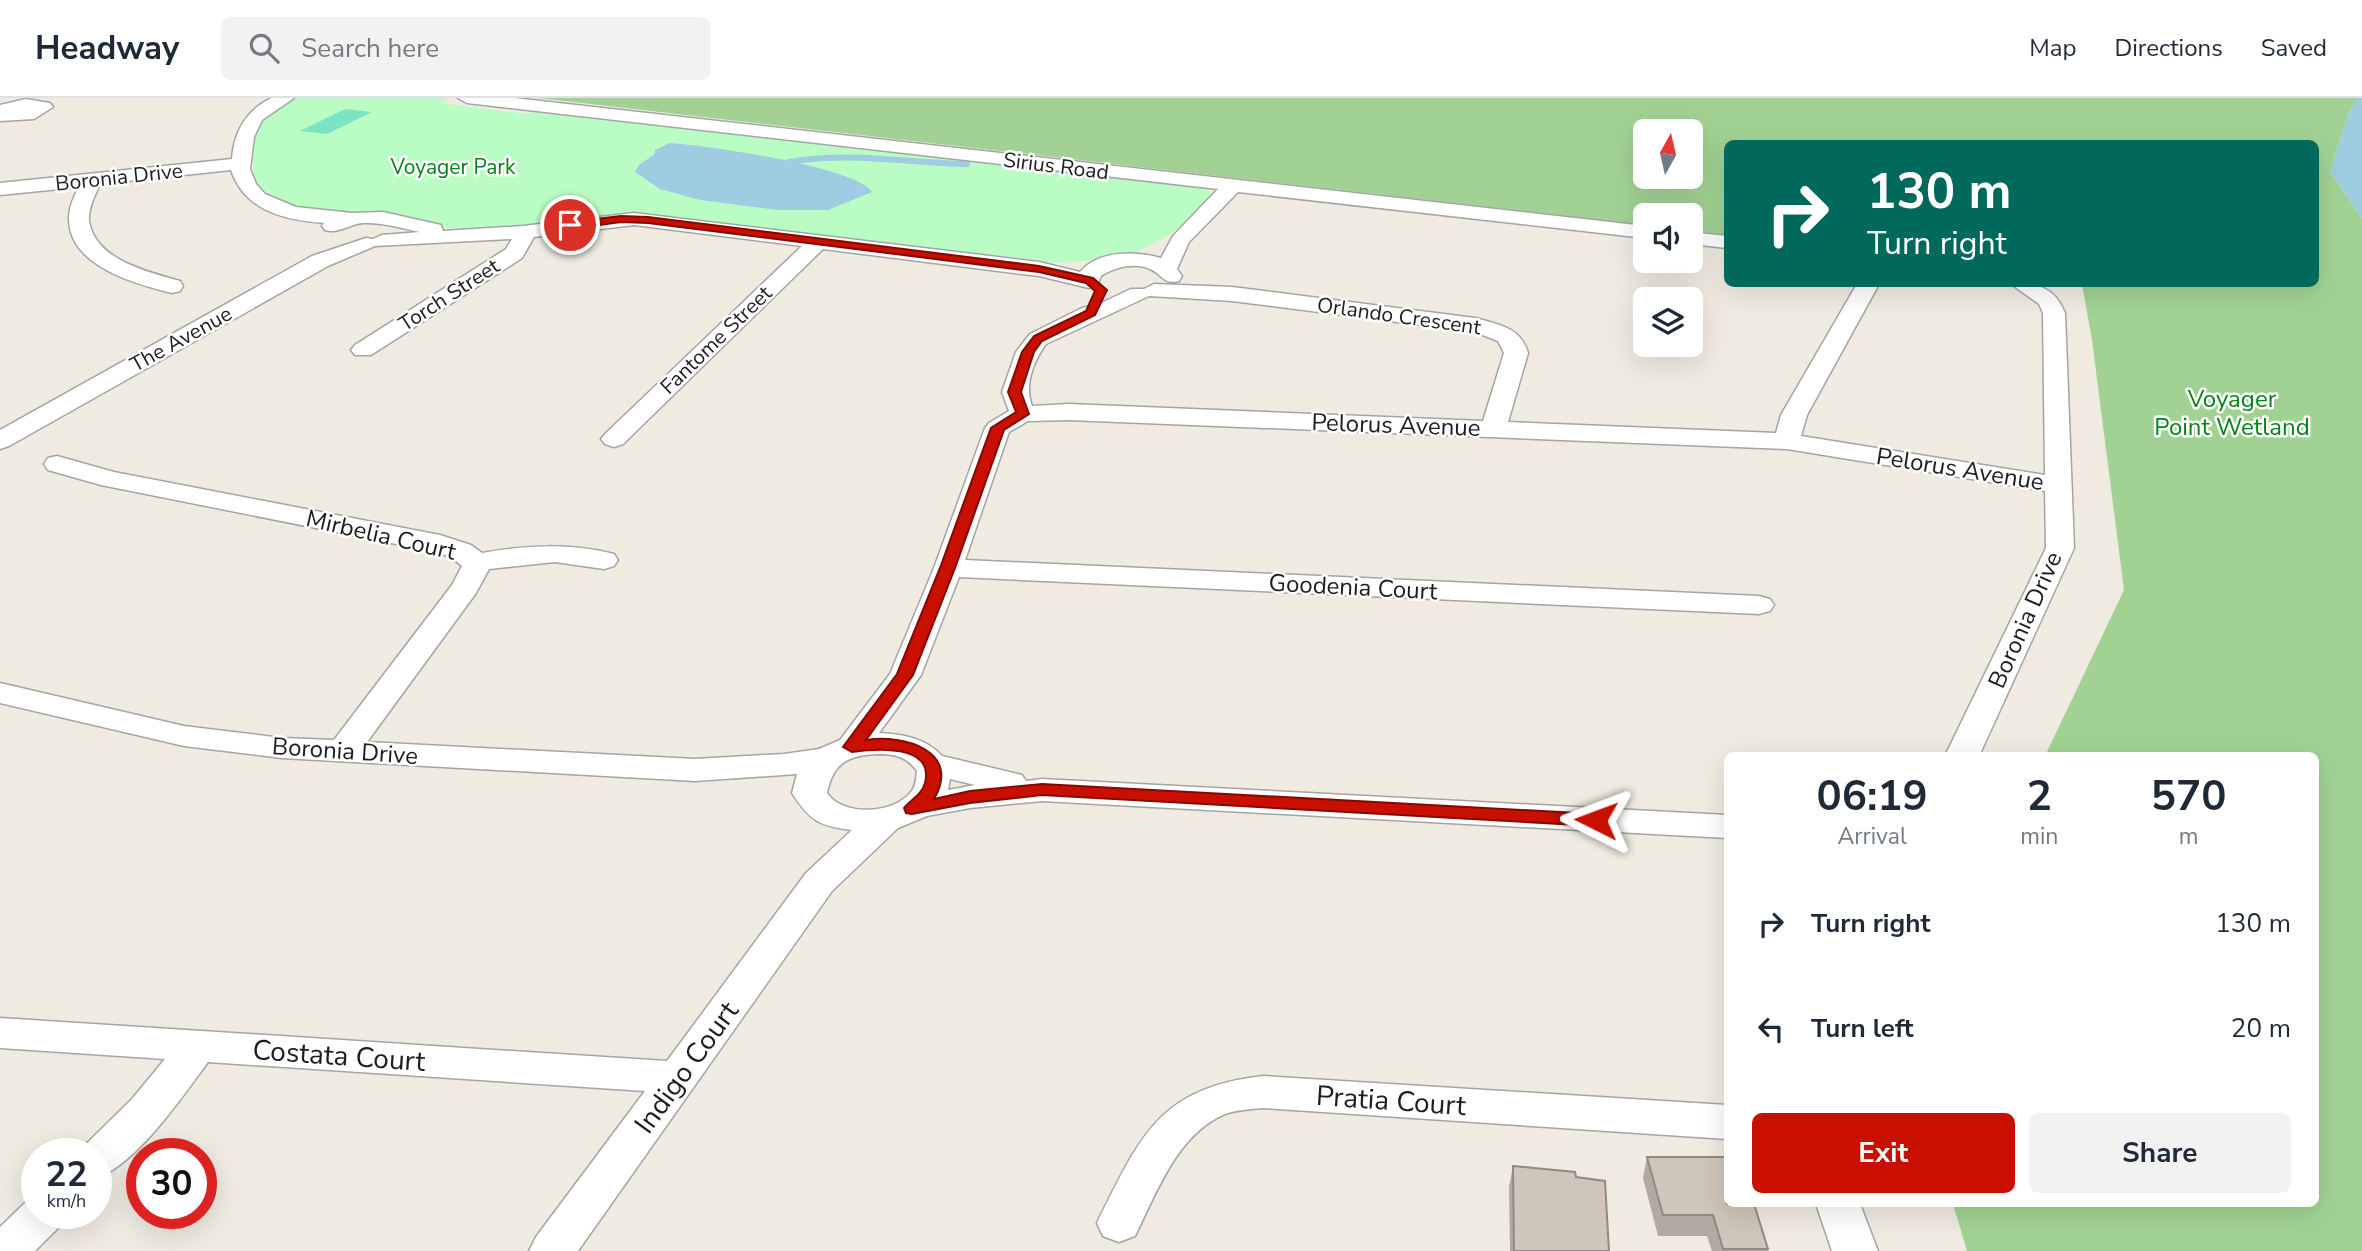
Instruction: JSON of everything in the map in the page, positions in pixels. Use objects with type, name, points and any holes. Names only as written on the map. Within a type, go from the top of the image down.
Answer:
[{"type":"street","points":[[285,98],[251,120],[245,133],[238,164],[242,178],[251,192],[274,207],[299,216],[352,219],[382,216],[434,229],[477,234]]},
{"type":"street","name":"Sirius Road","points":[[467,98],[1633,231]]},
{"type":"street","name":"Boronia Drive","points":[[0,189],[238,164]]},
{"type":"street","points":[[92,179],[78,218],[87,242],[102,257],[127,271],[172,286]]},
{"type":"street","points":[[899,814],[931,791],[935,777],[921,756],[901,713],[905,675],[948,568],[998,428],[1023,414],[1014,392],[1032,345],[1046,334],[1090,313],[1107,309],[1157,283],[1181,240],[1231,186]]},
{"type":"street","points":[[299,216],[325,238],[344,245],[527,231],[634,219],[1039,269],[1097,279],[1157,283]]},
{"type":"street","name":"The Avenue","points":[[0,426],[292,265],[325,238],[331,226],[352,219]]},
{"type":"street","points":[[374,242],[401,231],[404,227],[401,221]]},
{"type":"street","name":"Torch Street","points":[[363,350],[514,253],[527,231]]},
{"type":"street","points":[[1703,239],[1724,242]]},
{"type":"street","points":[[1097,279],[1181,240]]},
{"type":"street","name":"The Avenue","points":[[0,441],[320,261],[374,242]]},
{"type":"street","name":"Fantome Street","points":[[614,439],[818,242]]},
{"type":"street","points":[[1131,261],[1149,262],[1157,283]]},
{"type":"street","points":[[1090,313],[1097,279]]},
{"type":"street","name":"Orlando Crescent","points":[[1157,283],[1475,325],[1500,333],[1509,338],[1516,353],[1493,429]]},
{"type":"street","points":[[1787,441],[1794,415],[1866,287]]},
{"type":"street","name":"Boronia Drive","points":[[1964,752],[2058,556],[2060,537],[2052,306],[2042,293],[2029,287]]},
{"type":"street","name":"Pelorus Avenue","points":[[1023,414],[1051,411],[1787,441],[2058,485]]},
{"type":"street","name":"Mirbelia Court","points":[[57,464],[110,479],[440,544],[465,553],[475,564],[473,575],[466,587],[343,752]]},
{"type":"street","points":[[475,564],[545,551],[582,554],[604,561]]},
{"type":"street","name":"Goodenia Court","points":[[948,568],[1759,605]]},
{"type":"street","points":[[905,675],[841,752],[817,768],[810,780],[820,806],[859,822],[970,797],[1042,790],[1724,827]]},
{"type":"street","name":"Boronia Drive","points":[[0,693],[184,736],[343,752],[695,770],[784,765],[841,752]]},
{"type":"street","points":[[841,752],[878,743],[1042,790]]},
{"type":"street","name":"Boronia Drive","points":[[695,770],[774,785],[820,806]]},
{"type":"street","name":"Indigo Court","points":[[820,806],[830,846],[820,882]]},
{"type":"street","name":"Indigo Court","points":[[552,1251],[820,882],[899,814]]},
{"type":"street","name":"Costata Court","points":[[0,1033],[678,1077]]},
{"type":"street","points":[[112,1145],[147,1111],[198,1046]]},
{"type":"street","name":"Pratia Court","points":[[1119,1223],[1148,1170],[1184,1120],[1207,1104],[1233,1096],[1273,1092],[1724,1122]]},
{"type":"street","points":[[1839,1207],[1855,1251]]},
{"type":"street","points":[[5,1251],[28,1229]]},
{"type":"green space","name":"Voyager Park","points":[[296,98],[443,98],[448,99],[440,103],[529,114],[537,109],[1184,184],[1204,188],[1213,194],[1176,229],[1141,250],[1078,262],[1051,263],[632,214],[480,229],[447,228],[395,213],[326,215],[284,203],[256,185],[253,156],[257,132],[271,113]]},
{"type":"green space","name":"Voyager Point Wetland","points":[[538,98],[2358,98],[2349,113],[2330,172],[2362,218],[2362,1251],[1967,1251],[1954,1207],[2319,1207],[2319,752],[2047,752],[2124,590],[2092,340],[2083,287],[2319,287],[2319,140],[1724,140],[1724,235],[1703,232],[1703,203],[1633,203],[1633,224]]},
{"type":"green space","points":[[345,109],[372,112],[327,134],[300,131]]},
{"type":"water","points":[[2358,98],[2362,98],[2362,218],[2330,172],[2349,113]]},
{"type":"water","points":[[670,143],[744,153],[810,166],[839,174],[860,183],[872,192],[828,210],[777,210],[700,200],[660,189],[635,172],[639,165],[655,154],[655,150]]},
{"type":"building","points":[[1647,1157],[1724,1157],[1724,1207],[1755,1207],[1768,1249],[1723,1249],[1713,1215],[1663,1215]]},
{"type":"building","points":[[1513,1166],[1575,1172],[1576,1177],[1605,1181],[1609,1251],[1514,1251]]},
{"type":"waterway","points":[[789,162],[856,158],[967,164]]},
{"type":"route","points":[[570,225],[621,219],[648,220],[1039,269],[1089,281],[1101,290],[1090,313],[1038,339],[1028,352],[1014,392],[1023,414],[1006,421],[998,428],[948,568],[905,675],[852,747],[878,743],[895,744],[911,748],[928,760],[935,777],[931,791],[912,808],[970,797],[1042,790],[1596,820]]}]
